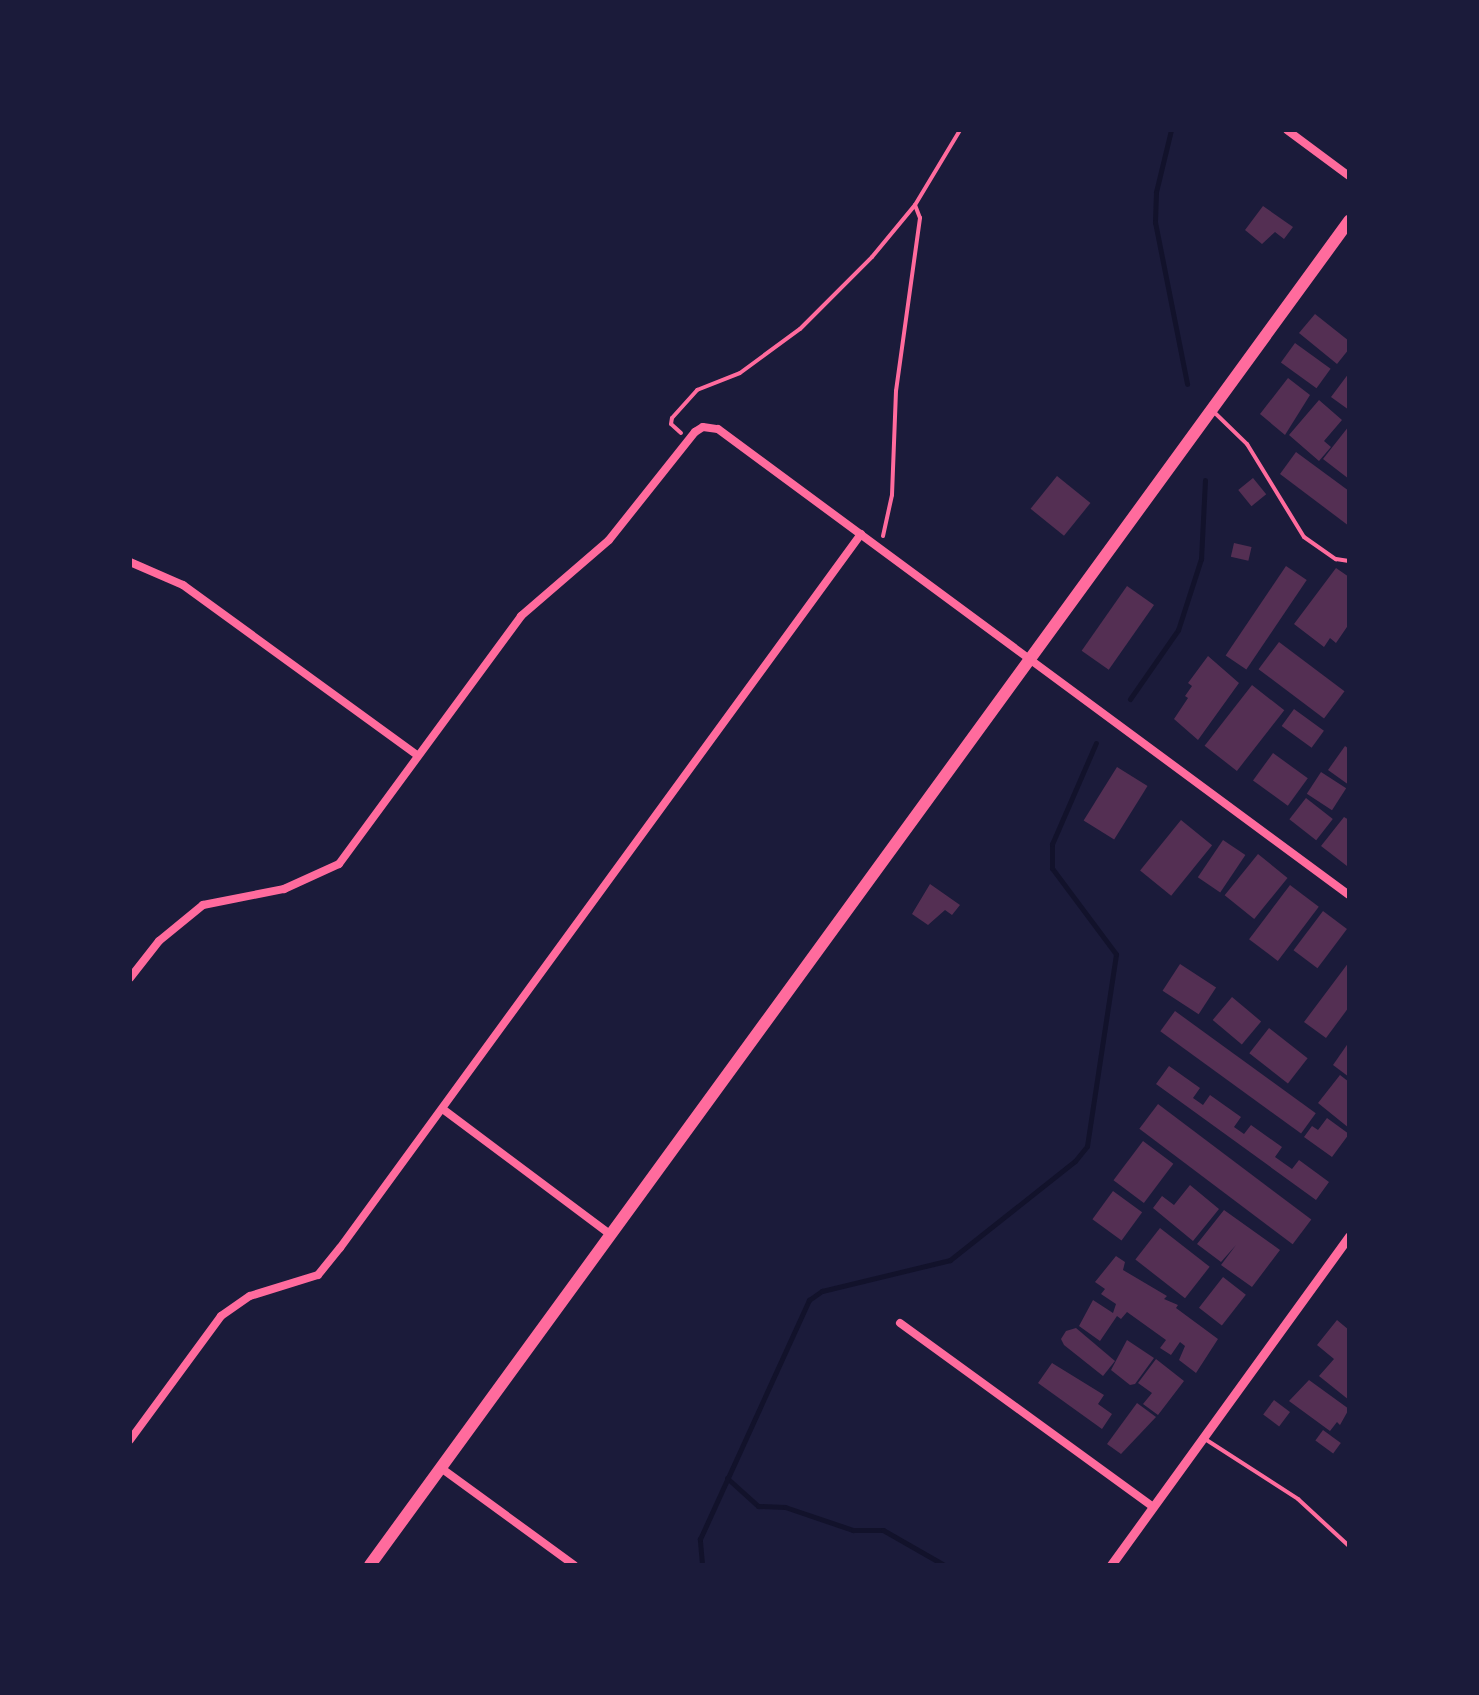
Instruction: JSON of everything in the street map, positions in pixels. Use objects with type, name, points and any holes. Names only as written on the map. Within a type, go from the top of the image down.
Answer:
[{"type":"highway","points":[[370,1565],[1349,221]]},
{"type":"street","points":[[1287,130],[1349,176]]},
{"type":"street","points":[[130,978],[158,940],[203,905],[284,889],[339,864],[521,616],[609,540],[692,436],[718,429],[1349,895]]},
{"type":"street","points":[[130,1440],[221,1316],[250,1296],[318,1275],[444,1110],[861,534]]},
{"type":"street","points":[[130,562],[184,585],[416,755]]},
{"type":"street","points":[[444,1110],[612,1234]]},
{"type":"street","points":[[1111,1565],[1349,1236]]},
{"type":"street","points":[[900,1323],[1153,1507]]},
{"type":"street","points":[[441,1468],[574,1565]]},
{"type":"lane","points":[[1212,410],[1247,444],[1304,537],[1336,559],[1349,561]]},
{"type":"lane","points":[[1202,1437],[1298,1499],[1349,1546]]},
{"type":"path","points":[[692,436],[671,424],[680,407],[697,390],[740,373],[825,308],[915,205],[960,130]]},
{"type":"path","points":[[876,546],[889,521],[896,391],[920,218],[915,205]]},
{"type":"building","points":[[1263,206],[1293,227],[1284,239],[1275,232],[1262,244],[1245,230]]},
{"type":"building","points":[[1315,314],[1349,341],[1349,349],[1337,364],[1299,333]]},
{"type":"building","points":[[1295,343],[1331,369],[1316,388],[1281,362]]},
{"type":"building","points":[[1349,373],[1349,410],[1331,397]]},
{"type":"building","points":[[1288,378],[1310,395],[1285,435],[1260,414]]},
{"type":"building","points":[[1319,400],[1342,420],[1324,441],[1331,447],[1319,461],[1289,435]]},
{"type":"building","points":[[1349,426],[1349,479],[1323,459]]},
{"type":"building","points":[[1296,452],[1349,491],[1349,526],[1280,474]]},
{"type":"building","points":[[1057,476],[1090,503],[1064,536],[1031,509]]},
{"type":"building","points":[[1253,478],[1266,494],[1251,506],[1238,490]]},
{"type":"building","points":[[1234,543],[1252,547],[1248,561],[1231,557]]},
{"type":"building","points":[[1286,566],[1307,580],[1246,670],[1226,656]]},
{"type":"building","points":[[1336,568],[1349,577],[1349,624],[1336,643],[1330,638],[1324,647],[1294,624]]},
{"type":"building","points":[[1127,586],[1154,605],[1109,670],[1082,651]]},
{"type":"building","points":[[1279,642],[1344,691],[1324,719],[1259,669]]},
{"type":"building","points":[[1208,656],[1239,683],[1198,740],[1174,719],[1188,698],[1185,696],[1192,686],[1188,683]]},
{"type":"building","points":[[1252,685],[1284,710],[1237,771],[1205,746]]},
{"type":"building","points":[[1294,709],[1324,731],[1312,748],[1282,726]]},
{"type":"building","points":[[1345,746],[1349,749],[1349,785],[1328,770]]},
{"type":"building","points":[[1273,753],[1308,778],[1288,806],[1253,781]]},
{"type":"building","points":[[1117,767],[1148,786],[1114,840],[1084,820]]},
{"type":"building","points":[[1321,772],[1346,788],[1332,810],[1307,794]]},
{"type":"building","points":[[1306,798],[1333,819],[1316,840],[1289,819]]},
{"type":"building","points":[[1344,817],[1349,820],[1347,866],[1321,846]]},
{"type":"building","points":[[1181,820],[1212,845],[1171,896],[1140,871]]},
{"type":"building","points":[[1223,840],[1245,855],[1220,892],[1198,877]]},
{"type":"building","points":[[1258,854],[1288,878],[1254,919],[1225,895]]},
{"type":"building","points":[[930,884],[960,905],[952,915],[945,910],[928,925],[912,914]]},
{"type":"building","points":[[1290,885],[1319,907],[1278,961],[1249,939]]},
{"type":"building","points":[[1323,911],[1347,929],[1317,968],[1294,950]]},
{"type":"building","points":[[1349,962],[1349,1007],[1326,1038],[1304,1022]]},
{"type":"building","points":[[1180,964],[1216,987],[1199,1014],[1163,991]]},
{"type":"building","points":[[1232,997],[1261,1021],[1242,1044],[1213,1020]]},
{"type":"building","points":[[1175,1011],[1316,1113],[1301,1134],[1160,1031]]},
{"type":"building","points":[[1269,1028],[1308,1058],[1288,1083],[1249,1053]]},
{"type":"building","points":[[1349,1042],[1349,1077],[1333,1065]]},
{"type":"building","points":[[1169,1066],[1200,1088],[1193,1098],[1203,1105],[1210,1095],[1241,1117],[1234,1127],[1244,1134],[1251,1125],[1282,1147],[1275,1157],[1292,1169],[1299,1160],[1329,1182],[1316,1200],[1156,1084]]},
{"type":"building","points":[[1340,1075],[1349,1082],[1349,1128],[1318,1103]]},
{"type":"building","points":[[1158,1104],[1311,1220],[1293,1244],[1139,1129]]},
{"type":"building","points":[[1327,1118],[1349,1134],[1332,1157],[1304,1137],[1312,1126],[1318,1130]]},
{"type":"building","points":[[1143,1141],[1173,1164],[1144,1203],[1114,1180]]},
{"type":"building","points":[[1190,1185],[1219,1209],[1193,1241],[1153,1208],[1162,1196],[1174,1205]]},
{"type":"building","points":[[1113,1191],[1142,1212],[1122,1240],[1092,1219]]},
{"type":"building","points":[[1224,1210],[1280,1250],[1252,1287],[1221,1265],[1236,1245],[1221,1262],[1197,1244]]},
{"type":"building","points":[[1160,1228],[1210,1267],[1185,1298],[1135,1260]]},
{"type":"building","points":[[1116,1256],[1125,1262],[1123,1270],[1167,1296],[1164,1299],[1178,1305],[1176,1308],[1218,1339],[1196,1373],[1179,1360],[1185,1346],[1180,1342],[1171,1355],[1160,1348],[1166,1340],[1127,1312],[1121,1319],[1117,1316],[1100,1341],[1079,1326],[1093,1300],[1113,1313],[1116,1304],[1101,1294],[1105,1289],[1095,1282]]},
{"type":"building","points":[[1223,1277],[1246,1295],[1222,1326],[1199,1308]]},
{"type":"building","points":[[1337,1320],[1349,1330],[1349,1400],[1319,1376],[1334,1359],[1317,1345]]},
{"type":"building","points":[[1076,1328],[1115,1361],[1103,1376],[1064,1345],[1061,1339],[1066,1331]]},
{"type":"building","points":[[1127,1340],[1154,1358],[1135,1384],[1130,1385],[1111,1370]]},
{"type":"building","points":[[1156,1359],[1184,1381],[1158,1415],[1143,1404],[1152,1393],[1138,1383]]},
{"type":"building","points":[[1052,1363],[1104,1395],[1098,1404],[1112,1414],[1102,1429],[1038,1383]]},
{"type":"building","points":[[1309,1380],[1349,1409],[1340,1425],[1337,1422],[1330,1431],[1289,1401]]},
{"type":"building","points":[[1274,1400],[1290,1412],[1279,1426],[1263,1414]]},
{"type":"building","points":[[1137,1403],[1156,1417],[1121,1454],[1107,1444]]},
{"type":"building","points":[[1323,1430],[1341,1443],[1333,1453],[1315,1441]]},
{"type":"waterway","points":[[1171,130],[1156,192],[1155,222],[1187,384]]},
{"type":"waterway","points":[[1130,699],[1178,630],[1201,559],[1205,480]]},
{"type":"waterway","points":[[702,1564],[700,1539],[809,1300],[822,1291],[950,1260],[1075,1161],[1087,1146],[1116,954],[1052,868],[1052,844],[1096,743]]},
{"type":"waterway","points":[[727,1478],[758,1506],[785,1507],[853,1530],[883,1530],[944,1565]]}]
